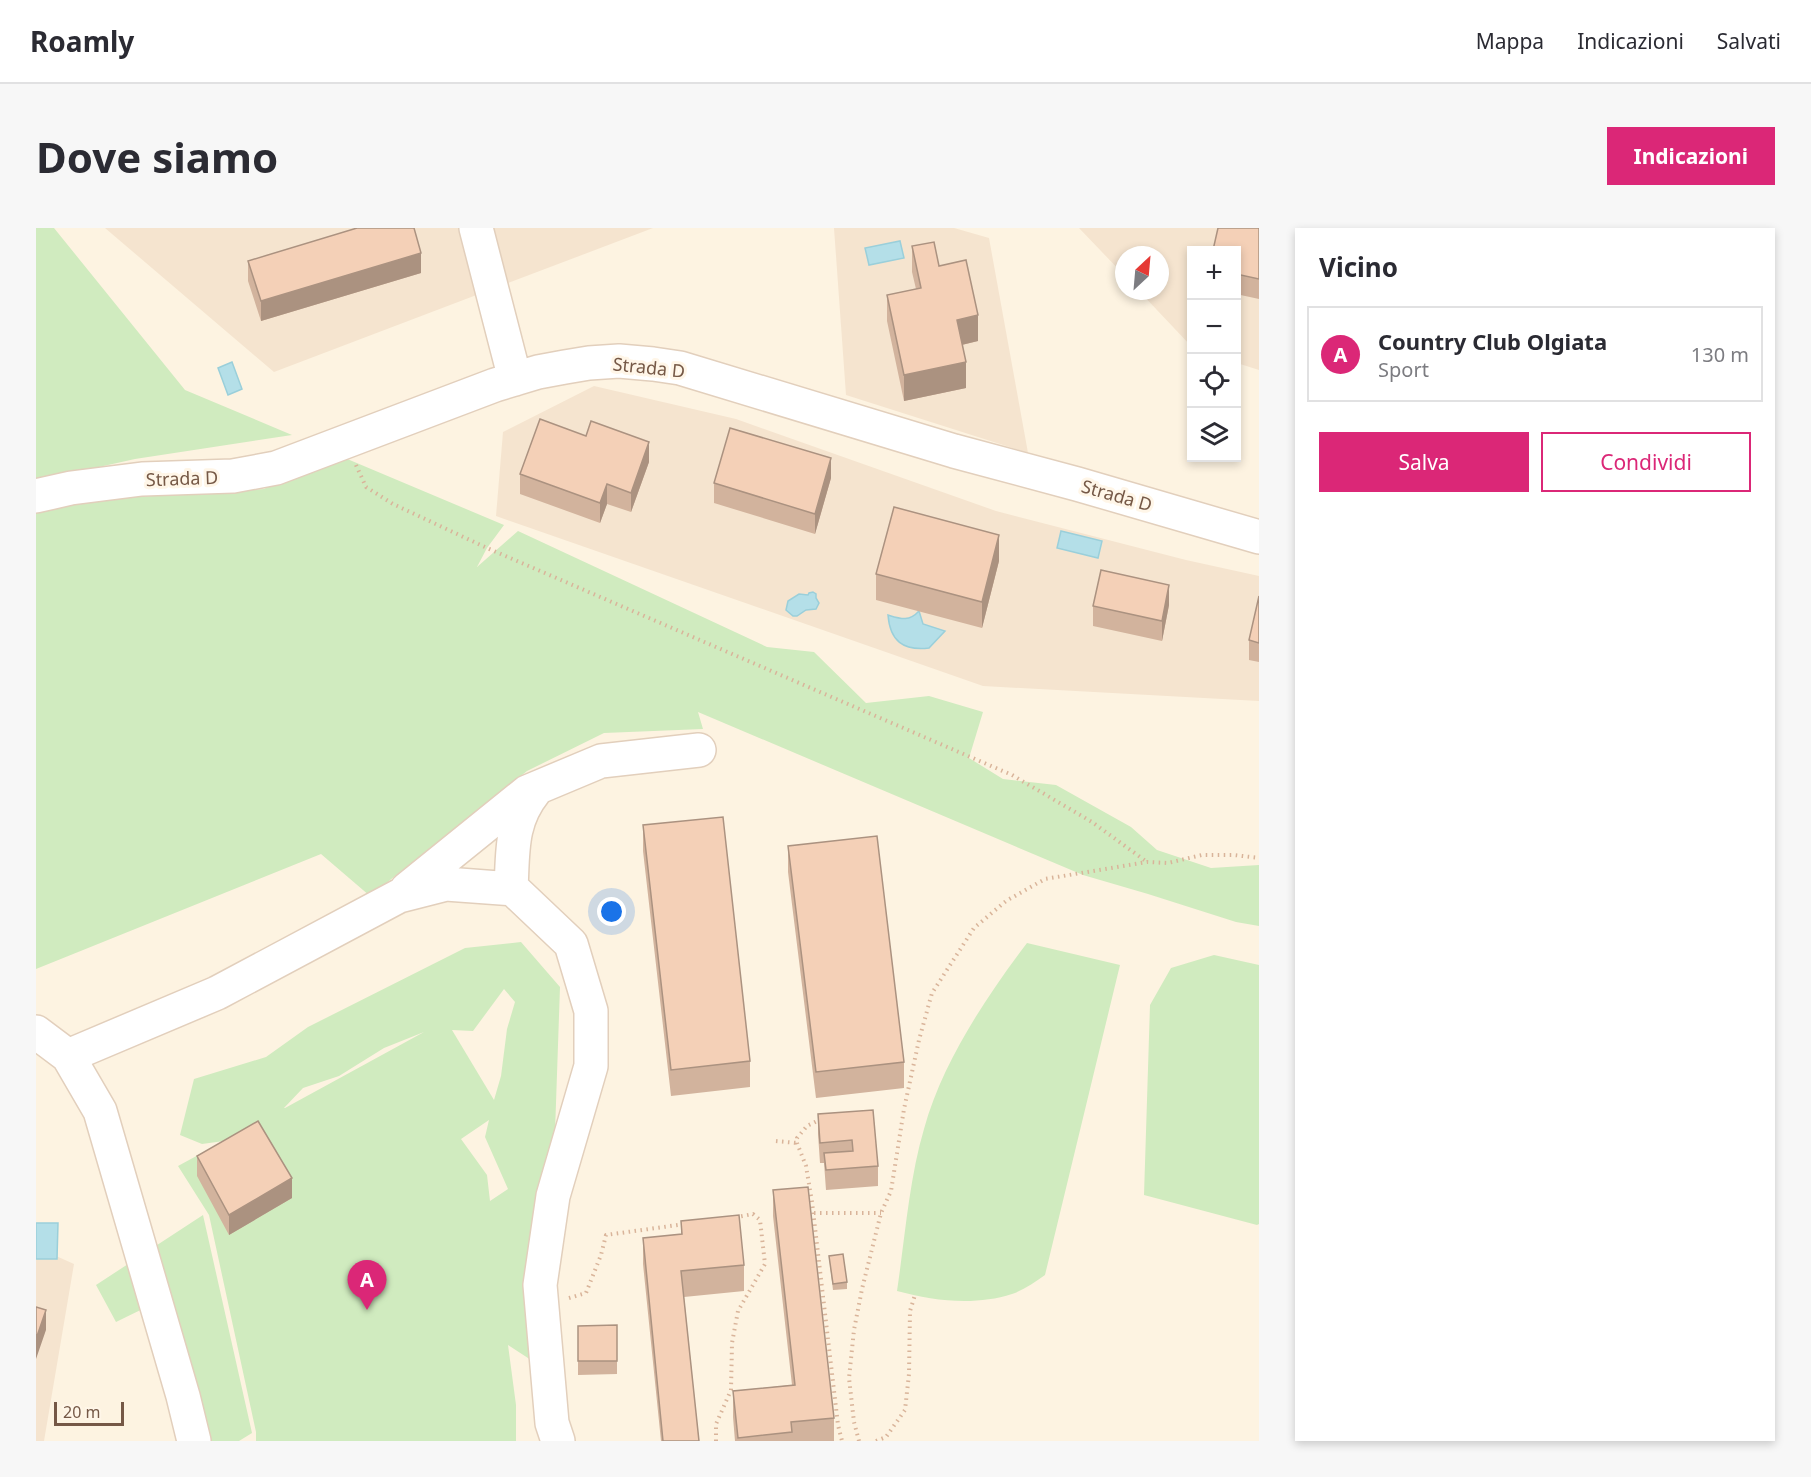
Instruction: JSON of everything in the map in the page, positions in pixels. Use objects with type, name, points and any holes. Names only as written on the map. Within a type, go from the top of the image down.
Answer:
[{"type":"street","points":[[476,228],[516,379]]},
{"type":"street","name":"Strada D","points":[[36,496],[71,488],[142,479],[213,477],[276,468],[495,385],[538,372],[589,363],[620,361],[680,368],[954,451],[1259,537]]},
{"type":"street","points":[[68,1056],[217,993],[399,896],[504,822],[527,792],[601,761],[699,750]]},
{"type":"street","points":[[504,822],[511,889]]},
{"type":"street","points":[[399,896],[446,884],[513,889],[571,944],[591,1011],[591,1066],[553,1196],[540,1285],[552,1423],[558,1441]]},
{"type":"street","points":[[36,1032],[68,1056],[100,1111],[194,1441]]},
{"type":"path","points":[[346,443],[366,487],[393,504],[487,548],[1012,775],[1092,822],[1147,862]]},
{"type":"path","points":[[859,1441],[854,1422],[849,1378],[854,1330],[862,1289],[881,1213],[891,1191],[904,1109],[932,993],[974,928],[1006,901],[1045,879],[1147,862],[1168,863],[1202,855],[1259,858]]},
{"type":"path","points":[[824,1117],[807,1125],[797,1143],[806,1166],[814,1213],[838,1425],[842,1441]]},
{"type":"path","points":[[776,1141],[797,1143]]},
{"type":"path","points":[[814,1213],[881,1213]]},
{"type":"path","points":[[716,1441],[716,1425],[730,1390],[732,1343],[738,1311],[765,1264],[760,1220],[753,1214],[730,1218]]},
{"type":"path","points":[[541,1306],[586,1293],[606,1235],[696,1222]]},
{"type":"path","points":[[876,1441],[886,1437],[905,1410],[909,1374],[910,1311],[915,1295]]},
{"type":"shaded area","points":[[105,228],[653,228],[274,372]]},
{"type":"shaded area","points":[[834,228],[954,228],[989,238],[1028,453],[846,395]]},
{"type":"shaded area","points":[[1079,228],[1259,228],[1259,370],[1241,364],[1241,246],[1187,246],[1187,342],[1148,300],[1169,300],[1169,246],[1115,246],[1115,266]]},
{"type":"shaded area","points":[[594,386],[736,419],[996,511],[1186,560],[1259,576],[1259,701],[983,686],[496,516],[503,432]]},
{"type":"shaded area","points":[[36,1247],[74,1264],[44,1441],[36,1441]]},
{"type":"green space","points":[[36,228],[54,228],[185,390],[292,435],[135,459],[36,481]]},
{"type":"green space","points":[[333,453],[504,525],[487,548],[477,567],[518,531],[767,647],[814,652],[866,703],[929,696],[983,712],[969,758],[1003,779],[1056,785],[1131,827],[1157,850],[1211,868],[1259,865],[1259,926],[1236,922],[1083,875],[698,712],[703,729],[604,733],[527,771],[370,896],[321,854],[36,969],[36,508],[136,497],[264,489]]},
{"type":"green space","points":[[521,942],[560,987],[554,1161],[531,1360],[508,1345],[516,1405],[516,1441],[256,1441],[256,1432],[209,1215],[178,1166],[224,1141],[202,1144],[180,1135],[194,1079],[266,1057],[308,1027],[465,948]],"holes":[[[504,989],[515,1002],[507,1029],[501,1076],[494,1100],[452,1030],[473,1031]],[[424,1032],[284,1108],[303,1088],[339,1076],[384,1048]],[[489,1120],[485,1137],[508,1189],[490,1201],[487,1175],[461,1139]]]},
{"type":"green space","points":[[1027,943],[1120,965],[1045,1275],[1016,1292],[984,1300],[940,1300],[897,1291],[915,1168],[932,1104],[954,1055],[981,1008]]},
{"type":"green space","points":[[1214,955],[1259,965],[1259,1224],[1257,1225],[1144,1195],[1150,1005],[1171,968]]},
{"type":"green space","points":[[203,1215],[252,1433],[239,1441],[203,1441],[163,1299],[116,1322],[96,1285]]},
{"type":"water","points":[[900,241],[904,258],[869,265],[865,248]]},
{"type":"water","points":[[232,362],[242,389],[228,395],[218,368]]},
{"type":"water","points":[[1061,531],[1102,541],[1098,558],[1057,548]]},
{"type":"water","points":[[813,592],[819,603],[816,609],[806,610],[797,616],[793,616],[786,610],[788,601],[799,594],[808,595]]},
{"type":"water","points":[[919,611],[923,624],[945,631],[929,648],[905,646],[895,638],[889,624],[888,615],[905,619]]},
{"type":"water","points":[[36,1223],[58,1223],[57,1259],[36,1259]]},
{"type":"building","points":[[357,228],[414,228],[421,253],[261,301],[248,261]]},
{"type":"building","points":[[1218,228],[1259,228],[1259,279],[1241,275],[1241,246],[1214,246]]},
{"type":"building","points":[[934,242],[939,266],[966,260],[978,315],[957,320],[966,362],[904,375],[887,295],[921,288],[912,246]]},
{"type":"building","points":[[540,419],[586,436],[591,421],[649,442],[631,493],[607,484],[600,503],[520,474]]},
{"type":"building","points":[[730,428],[831,458],[815,514],[714,483]]},
{"type":"building","points":[[894,507],[999,535],[982,602],[876,574]]},
{"type":"building","points":[[1101,570],[1169,585],[1162,621],[1093,606]]},
{"type":"building","points":[[1259,596],[1259,643],[1249,640]]},
{"type":"building","points":[[723,817],[750,1061],[671,1070],[643,825]]},
{"type":"building","points":[[877,836],[904,1062],[816,1072],[788,846]]},
{"type":"building","points":[[873,1110],[878,1166],[826,1170],[824,1153],[853,1151],[852,1140],[820,1143],[818,1114]]},
{"type":"building","points":[[258,1121],[292,1178],[229,1215],[197,1156]]},
{"type":"building","points":[[808,1187],[834,1418],[791,1422],[792,1432],[738,1438],[733,1391],[795,1385],[773,1190]]},
{"type":"building","points":[[739,1215],[744,1265],[681,1271],[699,1441],[663,1441],[643,1238],[682,1234],[681,1221]]},
{"type":"building","points":[[843,1254],[847,1282],[833,1284],[829,1256]]},
{"type":"building","points":[[36,1307],[46,1310],[36,1339]]},
{"type":"building","points":[[617,1325],[617,1361],[578,1361],[578,1326]]},
{"type":"place","name":"Country Club Olgiata","points":[[367,1310]]}]
